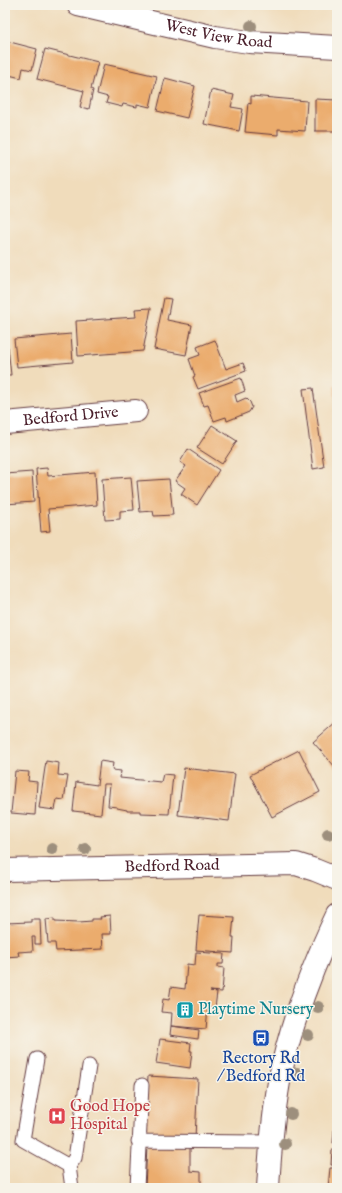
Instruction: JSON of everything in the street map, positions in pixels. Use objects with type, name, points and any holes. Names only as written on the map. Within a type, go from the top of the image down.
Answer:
[{"type":"street","name":"West View Road","points":[[78,5],[214,37],[249,42],[337,47]]},
{"type":"street","name":"Bedford Drive","points":[[5,423],[136,411]]},
{"type":"street","name":"Bedford Road","points":[[5,870],[296,864],[337,879]]},
{"type":"street","points":[[268,1188],[271,1142],[279,1081],[292,1028],[322,945],[337,915]]},
{"type":"lane","points":[[37,1059],[23,1140],[69,1166]]},
{"type":"lane","points":[[72,1188],[69,1166],[75,1158],[89,1066]]},
{"type":"lane","points":[[136,1188],[142,1085]]},
{"type":"lane","points":[[138,1140],[271,1142]]},
{"type":"building","points":[[6,41],[37,49],[32,70],[23,68],[21,78],[5,74]]},
{"type":"building","points":[[45,49],[98,62],[91,89],[93,90],[89,109],[80,107],[84,91],[37,79]]},
{"type":"building","points":[[104,64],[157,76],[150,107],[137,104],[137,107],[123,104],[122,107],[106,103],[108,97],[97,94]]},
{"type":"building","points":[[165,78],[195,86],[187,118],[157,111]]},
{"type":"building","points":[[211,90],[234,95],[231,107],[243,109],[239,131],[204,124]]},
{"type":"building","points":[[251,96],[307,101],[305,131],[278,129],[278,135],[245,132],[248,103],[251,104]]},
{"type":"building","points":[[315,99],[337,100],[337,131],[315,131]]},
{"type":"building","points":[[164,298],[171,299],[167,320],[192,325],[186,355],[154,349]]},
{"type":"building","points":[[151,308],[143,351],[78,356],[76,321],[136,317],[135,309]]},
{"type":"building","points":[[71,334],[73,362],[17,367],[14,339]]},
{"type":"building","points":[[215,340],[226,369],[243,363],[246,371],[198,389],[193,377],[195,376],[189,359],[200,355],[197,347]]},
{"type":"building","points":[[5,347],[8,347],[11,375],[5,375]]},
{"type":"building","points":[[241,378],[245,391],[235,395],[237,402],[246,398],[250,402],[252,407],[249,412],[227,421],[226,417],[214,421],[208,405],[204,406],[199,393]]},
{"type":"building","points":[[334,386],[337,386],[337,408],[336,408]]},
{"type":"building","points":[[313,388],[324,467],[313,469],[303,389]]},
{"type":"building","points":[[212,425],[237,441],[222,464],[197,448]]},
{"type":"building","points":[[188,449],[219,470],[197,505],[181,494],[185,488],[175,481],[186,466],[180,462]]},
{"type":"building","points":[[47,468],[48,476],[95,472],[97,505],[48,509],[50,531],[41,532],[36,469]]},
{"type":"building","points":[[32,472],[34,502],[5,504],[5,474]]},
{"type":"building","points":[[131,477],[134,510],[120,511],[120,519],[105,520],[102,479]]},
{"type":"building","points":[[169,479],[173,515],[154,516],[153,511],[140,512],[137,481]]},
{"type":"building","points":[[337,721],[337,769],[313,742]]},
{"type":"building","points":[[299,750],[320,792],[272,817],[250,775]]},
{"type":"building","points":[[46,761],[59,763],[58,775],[68,776],[64,800],[57,799],[55,810],[39,808]]},
{"type":"building","points":[[100,761],[113,763],[112,770],[121,771],[120,778],[161,782],[163,774],[173,775],[169,814],[140,813],[140,811],[127,811],[117,807],[108,806],[110,784],[104,784],[101,814],[73,811],[76,782],[97,785]]},
{"type":"building","points":[[184,768],[235,774],[229,821],[178,815]]},
{"type":"building","points":[[15,771],[29,772],[28,781],[37,782],[35,815],[11,813]]},
{"type":"building","points":[[199,915],[234,917],[232,937],[234,937],[233,953],[196,950]]},
{"type":"building","points":[[110,916],[111,934],[102,934],[103,949],[56,951],[55,943],[48,943],[46,919],[55,918],[55,921],[79,922],[92,921],[92,919],[101,919],[100,917]]},
{"type":"building","points":[[31,919],[40,919],[41,944],[35,944],[35,937],[32,937],[33,951],[18,952],[19,956],[5,957],[5,923],[31,922]]},
{"type":"building","points":[[196,952],[224,954],[223,964],[218,964],[218,967],[224,968],[222,992],[210,991],[217,992],[215,1008],[208,1007],[206,1029],[171,1026],[172,1013],[161,1012],[163,999],[169,1000],[171,987],[185,989],[187,964],[195,965]]},
{"type":"building","points":[[171,1026],[199,1030],[198,1039],[170,1035]]},
{"type":"building","points":[[160,1039],[191,1043],[190,1051],[192,1051],[190,1068],[156,1063]]},
{"type":"building","points":[[148,1076],[198,1079],[195,1137],[145,1135]]},
{"type":"building","points":[[334,1130],[337,1130],[337,1143],[333,1143]]},
{"type":"building","points":[[336,1144],[337,1165],[331,1165],[332,1150],[335,1150]]},
{"type":"building","points":[[147,1145],[190,1146],[190,1171],[201,1172],[201,1188],[145,1188]]},
{"type":"building","points":[[330,1168],[337,1168],[337,1188],[328,1188]]},
{"type":"place","name":"Playtime Nursery","points":[[185,1010]]},
{"type":"place","name":"Rectory Rd / Bedford Rd","points":[[261,1038]]},
{"type":"place","name":"Good Hope Hospital","points":[[57,1116]]}]
